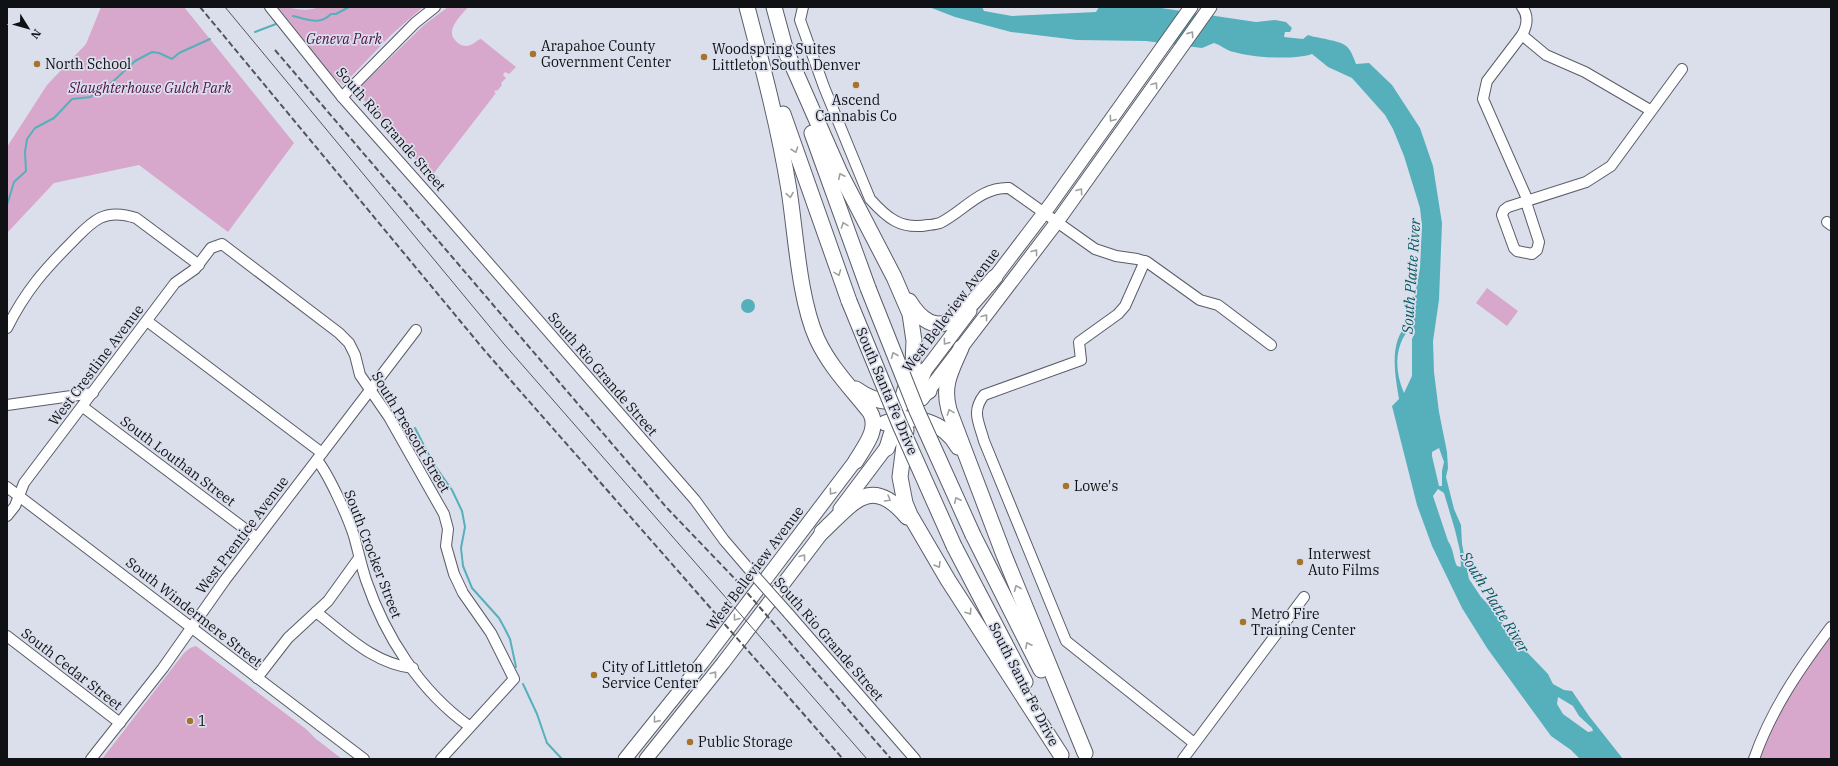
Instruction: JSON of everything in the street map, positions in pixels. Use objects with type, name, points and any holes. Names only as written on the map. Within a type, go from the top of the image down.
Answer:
[{"type":"highway","name":"South Santa Fe Drive","points":[[747,7],[794,148],[849,301],[900,426],[954,546],[1062,757]]},
{"type":"highway","points":[[747,7],[776,121],[809,313],[816,338],[840,378],[870,412],[873,418],[874,425],[872,432],[856,461]]},
{"type":"highway","name":"South Santa Fe Drive","points":[[774,7],[784,46],[835,201],[917,411],[973,535],[1035,660],[1087,756]]},
{"type":"highway","points":[[784,46],[840,173],[894,277],[910,314],[914,341],[913,364],[907,401]]},
{"type":"highway","points":[[894,277],[918,315],[930,323],[941,324],[954,320],[995,277]]},
{"type":"highway","points":[[809,313],[823,348],[838,369],[855,388],[867,397],[877,401],[907,401],[929,391]]},
{"type":"highway","points":[[961,348],[948,379],[946,396],[973,475],[1048,666],[1087,756]]},
{"type":"highway","points":[[887,448],[896,420],[924,371]]},
{"type":"highway","points":[[896,420],[925,421],[945,431],[954,440],[973,475]]},
{"type":"highway","points":[[896,420],[900,477],[905,503],[917,529],[948,580],[1062,757]]},
{"type":"highway","points":[[822,532],[857,500],[873,495],[884,497],[893,502],[917,529]]},
{"type":"main road","name":"West Belleview Avenue","points":[[924,371],[1044,213],[1160,53],[1191,7]]},
{"type":"main road","name":"West Belleview Avenue","points":[[625,759],[702,663],[856,461],[896,420],[929,391],[1057,222],[1210,7]]},
{"type":"main road","name":"West Belleview Avenue","points":[[896,420],[907,401]]},
{"type":"main road","points":[[646,759],[723,663],[887,448]]},
{"type":"street","name":"South Rio Grande Street","points":[[270,7],[342,97],[695,500],[724,540],[915,759]]},
{"type":"street","points":[[342,97],[415,23],[435,7]]},
{"type":"street","points":[[803,7],[800,20],[824,86],[870,199],[882,213],[898,223],[915,227],[939,223],[982,193],[1001,188],[1009,188],[1095,249],[1116,256],[1145,261],[1157,267],[1200,300],[1218,305],[1271,345]]},
{"type":"street","points":[[1522,7],[1526,12],[1527,21],[1522,36],[1487,81],[1483,99],[1527,201],[1540,242],[1537,250],[1532,254],[1518,251],[1514,248],[1502,215],[1504,210],[1508,207],[1527,201],[1586,182],[1611,166],[1650,110],[1682,69]]},
{"type":"street","points":[[1522,36],[1546,55],[1585,72],[1650,110]]},
{"type":"street","points":[[7,328],[18,306],[37,278],[92,222],[108,215],[126,215],[136,218],[199,264]]},
{"type":"street","name":"West Crestline Avenue","points":[[7,516],[15,506],[18,495],[24,483],[83,407],[175,283],[199,264],[211,248],[222,244]]},
{"type":"street","name":"South Prescott Street","points":[[222,244],[339,333],[349,343],[355,355],[360,375],[389,417],[444,514],[448,529],[446,546],[454,574],[464,593],[491,633],[514,679],[469,726]]},
{"type":"street","points":[[1145,261],[1124,306],[1118,314],[1079,342],[1081,360],[984,395],[977,405],[977,416],[984,441],[1066,641],[1194,743]]},
{"type":"street","name":"South Crocker Street","points":[[147,321],[319,456],[354,535],[359,558],[378,613],[385,627],[413,668],[440,702],[469,726]]},
{"type":"street","name":"West Prentice Avenue","points":[[91,759],[120,723],[257,538],[416,330]]},
{"type":"street","points":[[7,405],[93,393]]},
{"type":"street","name":"South Louthan Street","points":[[83,407],[257,538]]},
{"type":"street","name":"South Windermere Street","points":[[7,487],[364,759]]},
{"type":"street","points":[[257,678],[288,638],[316,612],[338,588],[359,558]]},
{"type":"street","points":[[1183,759],[1304,597]]},
{"type":"street","points":[[316,612],[380,660],[396,666],[413,668]]},
{"type":"street","points":[[1754,759],[1773,714],[1792,681],[1831,628]]},
{"type":"street","name":"South Cedar Street","points":[[7,636],[120,723]]},
{"type":"street","points":[[441,759],[469,726]]},
{"type":"green space","name":"Slaughterhouse Gulch Park","points":[[101,7],[184,7],[294,143],[228,232],[139,165],[54,183],[7,233],[7,147],[47,85],[86,44]]},
{"type":"green space","name":"Geneva Park","points":[[278,7],[309,10],[319,7],[423,7],[391,35],[343,85],[331,74]]},
{"type":"green space","points":[[448,7],[468,7],[453,27],[452,36],[457,42],[468,46],[481,39],[516,67],[509,74],[505,72],[503,75],[506,78],[501,83],[502,85],[497,91],[496,90],[494,92],[496,93],[434,173],[439,178],[438,182],[436,183],[356,91],[424,25]]},
{"type":"green space","points":[[1487,288],[1518,311],[1507,326],[1476,303]]},
{"type":"green space","points":[[1831,627],[1831,759],[1754,759],[1787,689]]},
{"type":"green space","points":[[196,646],[306,729],[316,739],[342,759],[102,759],[184,653],[190,648]]},
{"type":"water","points":[[929,7],[982,7],[984,11],[1012,16],[1096,12],[1099,7],[1161,8],[1256,22],[1275,20],[1286,22],[1292,28],[1290,32],[1285,32],[1284,37],[1303,39],[1308,35],[1331,40],[1346,46],[1352,54],[1356,64],[1369,63],[1392,85],[1420,128],[1433,166],[1442,223],[1439,300],[1433,341],[1434,372],[1439,412],[1447,452],[1448,468],[1446,477],[1454,509],[1461,525],[1462,544],[1469,579],[1481,597],[1501,618],[1504,628],[1548,674],[1553,684],[1564,690],[1572,691],[1589,716],[1623,759],[1580,759],[1571,750],[1551,736],[1487,648],[1462,608],[1432,546],[1417,505],[1392,406],[1399,399],[1395,369],[1398,338],[1403,329],[1410,322],[1420,268],[1422,226],[1420,208],[1404,156],[1393,129],[1385,115],[1352,78],[1328,67],[1312,54],[1284,58],[1262,57],[1231,51],[1214,43],[1202,48],[1146,41],[1077,40],[1011,32],[955,17]],"holes":[[[1412,326],[1415,332],[1412,339],[1412,376],[1404,393],[1398,375],[1397,366],[1399,349],[1406,333]],[[1439,448],[1444,462],[1442,471],[1442,486],[1439,486],[1432,452]],[[1438,489],[1444,493],[1460,551],[1461,567],[1457,566],[1433,496]],[[1558,697],[1573,706],[1579,716],[1592,728],[1593,731],[1588,732],[1563,714],[1557,704]]]},
{"type":"water","points":[[748,299],[753,301],[755,306],[753,311],[748,313],[743,311],[741,306],[743,301]]},
{"type":"waterway","points":[[293,16],[317,21],[322,20],[331,14],[336,14],[349,7]]},
{"type":"waterway","points":[[255,32],[276,24]]},
{"type":"waterway","points":[[7,205],[14,182],[26,171],[25,152],[27,139],[35,128],[54,118],[72,99],[91,97],[96,89],[106,88],[135,61],[152,52],[159,53],[172,59],[179,53],[210,39]]},
{"type":"waterway","points":[[415,428],[433,463],[452,490],[462,511],[465,527],[461,548],[463,566],[472,588],[499,618],[505,629],[510,639],[516,667]]},
{"type":"waterway","points":[[523,684],[537,714],[547,743],[562,759]]},
{"type":"tram line","points":[[225,7],[504,344],[867,759]]},
{"type":"railway","points":[[200,7],[485,351],[843,759]]},
{"type":"railway","points":[[275,50],[667,508],[737,581],[891,759]]},
{"type":"place","name":"Arapahoe County Government Center","points":[[533,54]]},
{"type":"place","name":"Woodspring Suites Littleton South Denver","points":[[704,57]]},
{"type":"place","name":"North School","points":[[37,64]]},
{"type":"place","name":"Ascend Cannabis Co","points":[[856,85]]},
{"type":"place","name":"Lowe's","points":[[1066,486]]},
{"type":"place","name":"Interwest Auto Films","points":[[1300,562]]},
{"type":"place","name":"Metro Fire Training Center","points":[[1243,622]]},
{"type":"place","name":"City of Littleton Service Center","points":[[594,675]]},
{"type":"place","name":"1","points":[[190,721]]},
{"type":"place","name":"Public Storage","points":[[690,742]]},
{"type":"water label","name":"South Platte River","points":[[1411,276]]},
{"type":"water label","name":"South Platte River","points":[[1495,602]]}]
